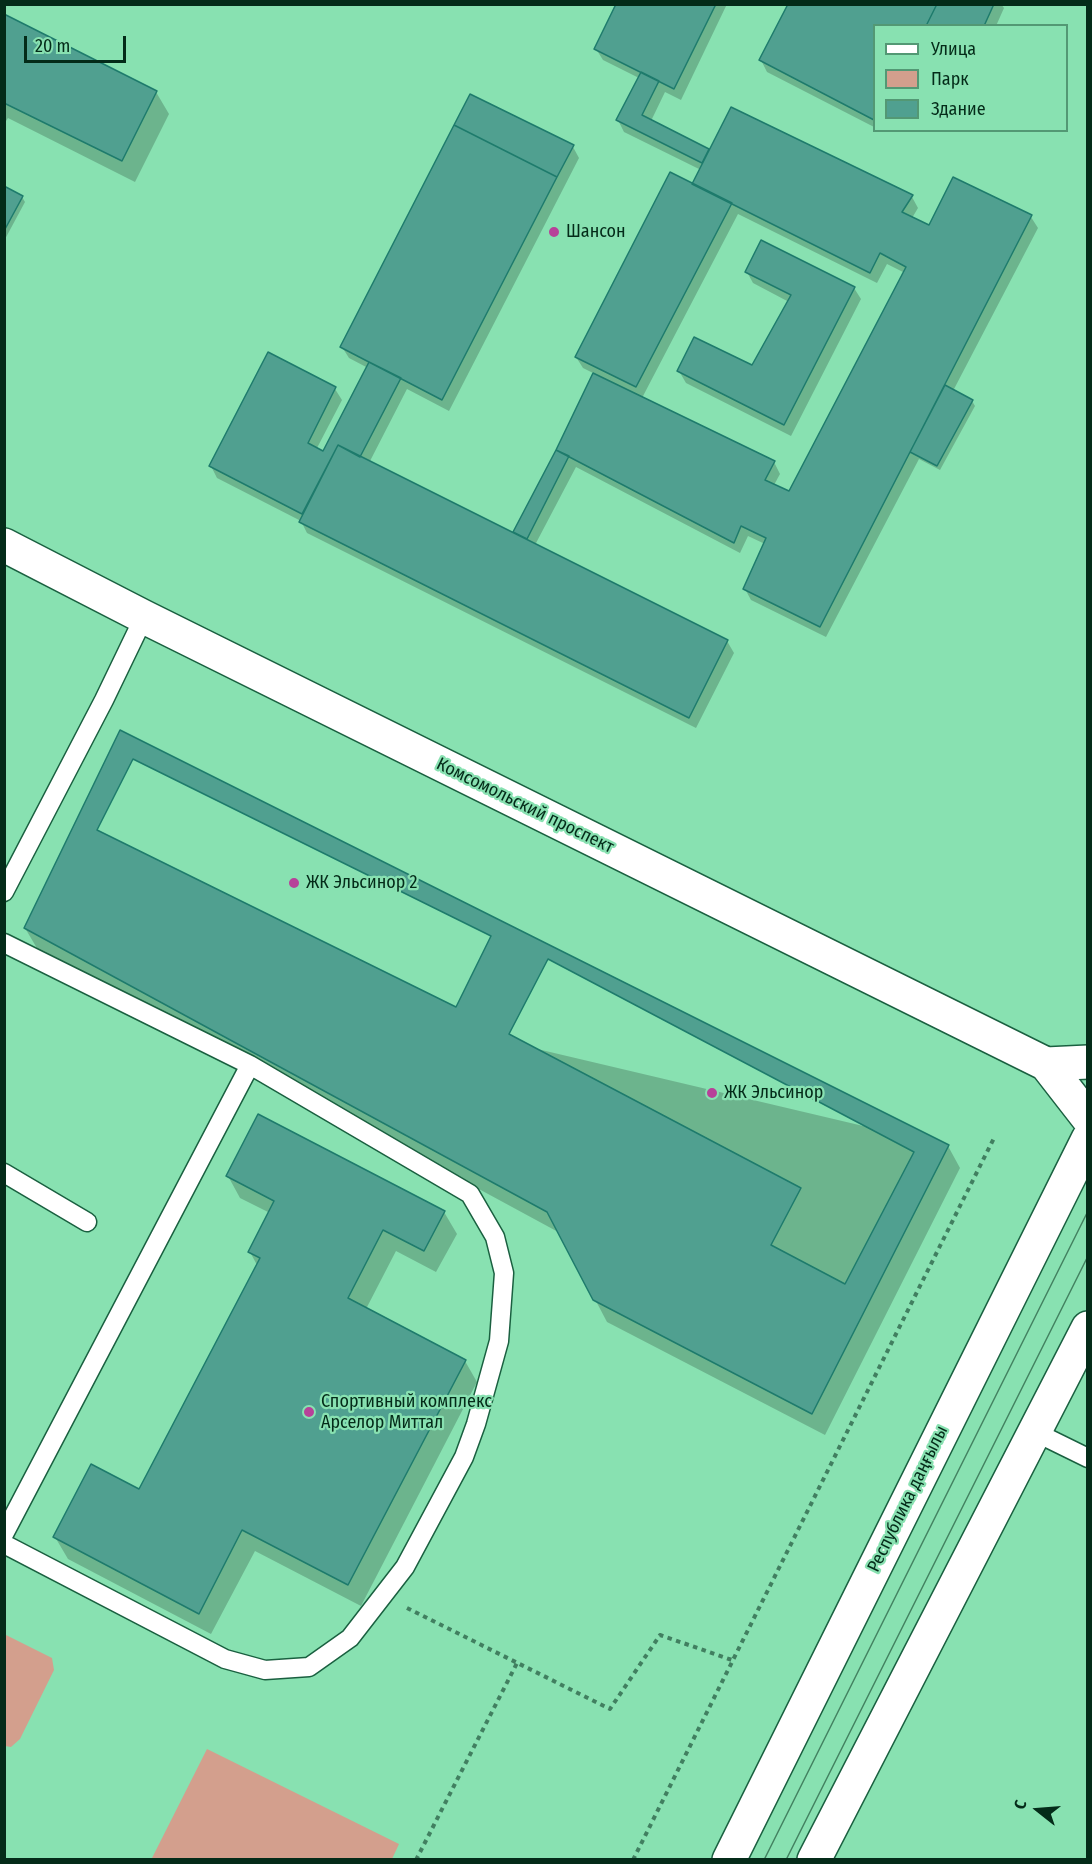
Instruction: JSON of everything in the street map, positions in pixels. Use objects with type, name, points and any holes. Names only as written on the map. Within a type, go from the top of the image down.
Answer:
[{"type":"main road","name":"Комсомольский проспект","points":[[4,545],[144,617],[1046,1064]]},
{"type":"main road","points":[[1046,1064],[1088,1062]]},
{"type":"main road","points":[[1046,1064],[1088,1118]]},
{"type":"main road","name":"Республика даңғылы","points":[[729,1860],[1088,1139]]},
{"type":"main road","points":[[814,1860],[1088,1328]]},
{"type":"lane","points":[[4,892],[104,700],[144,617]]},
{"type":"lane","points":[[4,943],[250,1065],[470,1194],[495,1237],[504,1273],[499,1341],[468,1446],[405,1567],[350,1638],[309,1667],[265,1670],[225,1659],[4,1544]]},
{"type":"lane","points":[[4,1534],[250,1065]]},
{"type":"lane","points":[[4,1173],[87,1222]]},
{"type":"lane","points":[[1035,1432],[1088,1458]]},
{"type":"path","points":[[633,1860],[994,1138]]},
{"type":"path","points":[[382,1595],[610,1709],[660,1635],[732,1660]]},
{"type":"path","points":[[416,1860],[518,1663]]},
{"type":"green space","points":[[4,1634],[52,1658],[54,1670],[20,1739],[11,1747],[5,1746]]},
{"type":"green space","points":[[207,1749],[399,1844],[392,1859],[152,1858]]},
{"type":"building","points":[[616,4],[716,4],[674,89],[594,49]]},
{"type":"building","points":[[788,4],[937,4],[927,24],[873,24],[873,119],[759,60]]},
{"type":"building","points":[[937,4],[994,4],[985,24],[927,24]]},
{"type":"building","points":[[4,14],[157,91],[122,161],[4,103]]},
{"type":"building","points":[[641,72],[659,81],[642,115],[709,149],[702,163],[616,120]]},
{"type":"building","points":[[470,94],[574,145],[557,177],[454,125]]},
{"type":"building","points":[[731,107],[913,195],[902,212],[929,225],[953,177],[1032,215],[820,627],[743,589],[766,538],[741,526],[734,543],[556,450],[593,373],[775,461],[765,480],[789,491],[906,267],[880,253],[870,273],[692,184]]},
{"type":"building","points":[[454,125],[557,177],[442,400],[340,347]]},
{"type":"building","points":[[670,172],[732,203],[636,387],[575,357]]},
{"type":"building","points":[[4,186],[23,196],[4,231]]},
{"type":"building","points":[[761,240],[855,287],[784,425],[677,371],[694,337],[752,365],[791,295],[745,272]]},
{"type":"building","points":[[268,352],[336,387],[308,443],[323,451],[369,362],[401,378],[360,457],[338,445],[302,514],[209,466]]},
{"type":"building","points":[[945,385],[973,400],[937,466],[910,452]]},
{"type":"building","points":[[338,445],[728,640],[689,718],[299,522]]},
{"type":"building","points":[[556,450],[569,456],[527,539],[513,532]]},
{"type":"building","points":[[120,730],[949,1145],[812,1414],[593,1300],[547,1212],[24,928]]},
{"type":"building","name":"ЖК Эльсинор 2","points":[[133,759],[491,936],[456,1007],[97,830]]},
{"type":"building","name":"ЖК Эльсинор","points":[[548,959],[914,1152],[845,1284],[771,1245],[801,1188],[509,1034]]},
{"type":"building","name":"Спортивный комплекс Арселор Миттал","points":[[258,1114],[445,1211],[424,1251],[383,1230],[348,1298],[466,1360],[348,1585],[242,1530],[199,1614],[53,1537],[91,1464],[139,1489],[260,1258],[248,1252],[274,1201],[226,1176]]},
{"type":"tram line","points":[[764,1860],[1088,1211]]},
{"type":"tram line","points":[[786,1860],[1088,1256]]},
{"type":"place","name":"Шансон","points":[[554,232]]},
{"type":"place","name":"ЖК Эльсинор 2","points":[[294,883]]},
{"type":"place","name":"ЖК Эльсинор","points":[[712,1093]]},
{"type":"place","name":"Спортивный комплекс Арселор Миттал","points":[[309,1412]]}]
